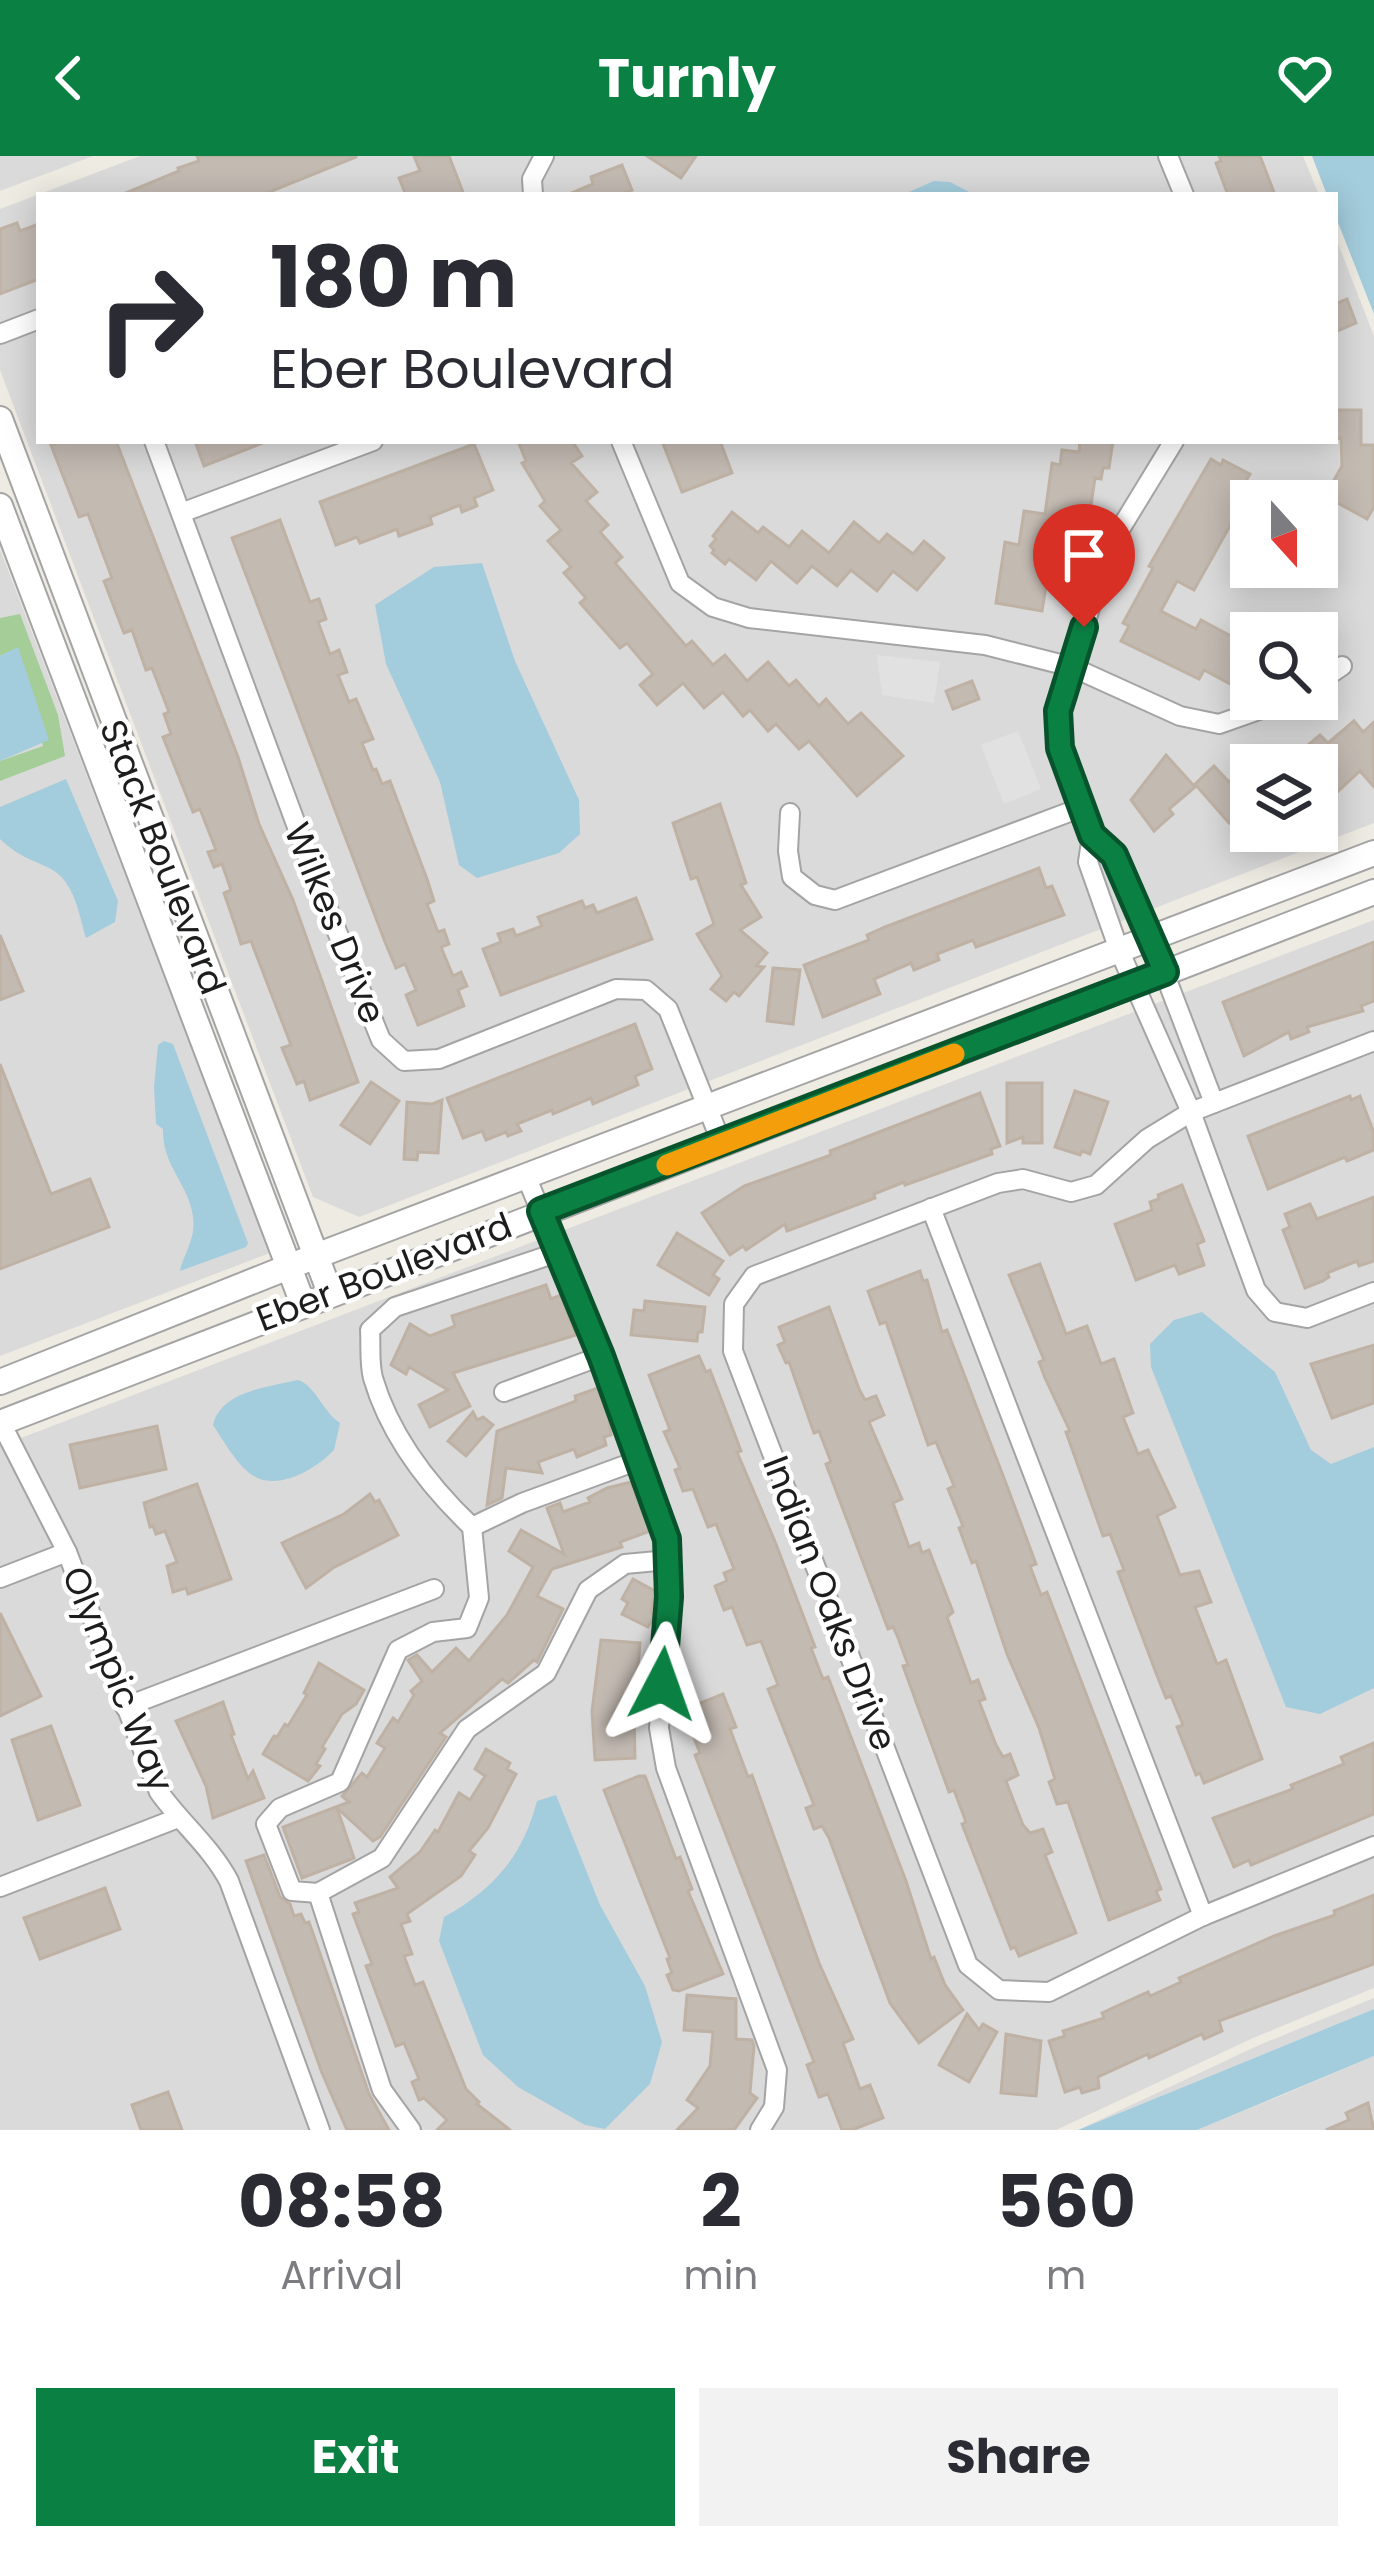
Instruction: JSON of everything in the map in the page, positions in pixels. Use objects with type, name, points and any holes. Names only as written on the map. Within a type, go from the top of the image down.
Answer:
[{"type":"street","points":[[533,192],[532,179],[544,156]]},
{"type":"street","points":[[1168,156],[1183,192]]},
{"type":"street","points":[[0,334],[36,320]]},
{"type":"street","name":"Stack Boulevard","points":[[0,419],[330,1293]]},
{"type":"street","name":"Wilkes Drive","points":[[155,444],[381,1040],[404,1061],[439,1059],[616,989],[646,990],[668,1009],[722,1144]]},
{"type":"street","points":[[181,513],[365,444]]},
{"type":"street","points":[[622,444],[680,583],[712,607],[749,618],[985,645],[1072,667],[1180,716],[1219,724],[1230,720]]},
{"type":"street","points":[[1172,444],[1108,549],[1058,711],[1060,748],[1092,835],[1114,855],[1151,938],[1214,1102]]},
{"type":"street","name":"Stack Boulevard","points":[[0,506],[303,1304]]},
{"type":"street","points":[[1338,669],[1342,666]]},
{"type":"street","points":[[790,813],[792,877],[815,896],[835,900],[1080,808]]},
{"type":"street","points":[[1092,835],[1088,862],[1120,950],[1190,1112],[1256,1290],[1275,1312],[1307,1318],[1374,1292]]},
{"type":"street","name":"Eber Boulevard","points":[[0,1382],[288,1266],[1374,853]]},
{"type":"street","name":"Eber Boulevard","points":[[0,1422],[1374,892]]},
{"type":"street","name":"Indian Oaks Drive","points":[[1374,1040],[1190,1112],[1147,1139],[1096,1185],[1071,1192],[1023,1179],[998,1183],[754,1276],[734,1304],[733,1351],[968,1965],[999,1990],[1049,1992],[1202,1916],[1374,1846]]},
{"type":"street","points":[[1169,1062],[1196,1052]]},
{"type":"street","points":[[526,1176],[601,1356],[667,1539],[659,1728],[666,1768],[777,2070],[774,2108],[761,2130]]},
{"type":"street","points":[[931,1208],[1202,1916]]},
{"type":"street","points":[[559,1252],[395,1307],[370,1330],[372,1375],[398,1433],[433,1490],[472,1526],[479,1598],[467,1628],[433,1632],[398,1650],[340,1781],[280,1808],[266,1824],[292,1891],[318,1893],[382,1858],[467,1729],[546,1672],[588,1590],[625,1564],[668,1560]]},
{"type":"street","points":[[504,1392],[601,1356]]},
{"type":"street","name":"Olympic Way","points":[[0,1422],[67,1552],[153,1778],[178,1819],[217,1858],[230,1881],[320,2130]]},
{"type":"street","points":[[472,1526],[522,1502],[639,1460]]},
{"type":"street","points":[[0,1577],[67,1552]]},
{"type":"street","points":[[124,1707],[434,1589]]},
{"type":"street","points":[[0,1887],[178,1819]]},
{"type":"street","points":[[318,1893],[382,2090],[411,2130]]},
{"type":"shaded area","points":[[0,156],[93,156],[0,191]]},
{"type":"shaded area","points":[[140,156],[1303,156],[1318,192],[45,192]]},
{"type":"shaded area","points":[[36,195],[36,444],[1338,444],[1338,244],[1374,336],[1374,823],[1338,837],[1338,744],[1230,744],[1230,852],[1299,852],[359,1217],[313,1197],[0,370],[0,209]]},
{"type":"shaded area","points":[[0,549],[270,1253],[0,1356]]},
{"type":"shaded area","points":[[877,655],[940,662],[934,703],[882,695]]},
{"type":"shaded area","points":[[1018,731],[1041,789],[1004,804],[981,745]]},
{"type":"shaded area","points":[[1374,920],[1374,1988],[1253,2038],[1056,2130],[0,2130],[0,1446]]},
{"type":"shaded area","points":[[1374,1998],[1374,2009],[1078,2130],[1257,2046]]},
{"type":"shaded area","points":[[1374,2056],[1374,2130],[1197,2130],[1285,2094]]},
{"type":"green space","points":[[20,614],[58,715],[65,756],[0,781],[0,761],[43,746],[17,648],[0,656],[0,618]]},
{"type":"water","points":[[1312,156],[1374,156],[1374,314],[1338,223],[1338,192],[1326,192]]},
{"type":"water","points":[[934,181],[950,182],[969,192],[909,192]]},
{"type":"water","points":[[482,563],[515,661],[579,800],[580,834],[559,853],[477,878],[459,865],[440,782],[386,664],[375,605],[434,567]]},
{"type":"water","points":[[18,647],[49,740],[0,761],[0,656]]},
{"type":"water","points":[[66,779],[118,901],[115,922],[86,938],[66,882],[0,839],[0,807]]},
{"type":"water","points":[[173,1044],[248,1243],[180,1271],[193,1217],[167,1154],[163,1129],[156,1124],[158,1045]]},
{"type":"water","points":[[1202,1312],[1275,1372],[1311,1450],[1331,1464],[1374,1447],[1374,1688],[1320,1714],[1286,1707],[1151,1367],[1150,1344],[1174,1320]]},
{"type":"water","points":[[298,1380],[340,1423],[334,1450],[293,1477],[258,1478],[238,1462],[213,1425],[225,1405],[236,1398]]},
{"type":"water","points":[[556,1795],[600,1905],[645,1986],[662,2042],[650,2084],[605,2129],[585,2125],[518,2087],[483,2055],[439,1941],[444,1917],[504,1870],[523,1839],[537,1801]]},
{"type":"water","points":[[1374,2009],[1374,2056],[1197,2130],[1078,2130]]},
{"type":"building","points":[[197,156],[356,156],[269,192],[128,192],[199,161]]},
{"type":"building","points":[[414,156],[449,156],[463,192],[405,192],[399,178],[420,171]]},
{"type":"building","points":[[647,156],[696,156],[681,178]]},
{"type":"building","points":[[1219,156],[1260,156],[1274,192],[1227,192],[1216,163],[1221,161]]},
{"type":"building","points":[[622,165],[632,190],[574,192],[593,184],[591,177]]},
{"type":"building","points":[[17,223],[20,231],[36,225],[36,280],[0,294],[0,229]]},
{"type":"building","points":[[1347,299],[1356,323],[1338,331],[1338,303]]},
{"type":"building","points":[[1338,410],[1361,410],[1361,445],[1374,445],[1374,507],[1367,519],[1338,503],[1338,480],[1334,480],[1342,466]]},
{"type":"building","points":[[117,444],[358,1082],[310,1100],[304,1081],[297,1084],[282,1048],[291,1045],[251,941],[241,944],[224,893],[231,890],[222,864],[214,867],[208,852],[216,850],[200,809],[193,812],[163,737],[171,734],[164,714],[169,712],[152,668],[146,670],[132,630],[124,633],[104,581],[112,578],[88,514],[79,517],[51,445]]},
{"type":"building","points":[[196,444],[260,444],[204,466]]},
{"type":"building","points":[[474,444],[493,490],[474,498],[477,506],[462,512],[460,505],[430,517],[432,524],[399,536],[397,529],[360,543],[357,537],[336,545],[320,502]]},
{"type":"building","points":[[519,444],[574,444],[582,456],[571,463],[597,492],[586,501],[608,525],[600,532],[622,557],[615,563],[686,646],[692,641],[713,665],[725,655],[747,681],[768,662],[789,686],[796,680],[819,706],[826,699],[848,724],[861,713],[903,756],[857,796],[809,741],[799,749],[776,724],[768,731],[750,710],[743,716],[723,692],[704,708],[683,683],[657,705],[640,685],[653,674],[627,643],[620,648],[580,603],[586,598],[564,573],[571,567],[548,541],[561,530],[540,506],[545,501],[522,463],[526,461]]},
{"type":"building","points":[[663,444],[721,444],[732,473],[682,492]]},
{"type":"building","points":[[1080,444],[1113,444],[1109,468],[1103,468],[1101,479],[1095,478],[1091,505],[1078,509],[1073,538],[1064,537],[1058,570],[1049,568],[1042,611],[996,603],[1005,542],[1019,545],[1024,511],[1045,514],[1052,463],[1060,465],[1062,450],[1079,452]]},
{"type":"building","points":[[1211,459],[1250,474],[1246,480],[1230,480],[1230,526],[1194,590],[1177,581],[1161,611],[1196,629],[1201,620],[1230,635],[1230,684],[1204,670],[1199,679],[1121,641],[1129,626],[1123,623],[1153,568],[1149,566]]},
{"type":"building","points":[[732,512],[758,533],[763,527],[789,547],[802,531],[829,553],[854,522],[879,543],[887,534],[913,554],[924,541],[944,558],[917,590],[893,571],[877,591],[851,570],[837,586],[812,566],[797,583],[771,561],[756,580],[729,559],[725,564],[712,553],[713,536]]},
{"type":"building","points":[[280,520],[310,602],[319,599],[326,619],[318,622],[330,654],[339,650],[347,672],[338,675],[349,702],[356,699],[373,739],[362,743],[373,770],[382,784],[390,781],[427,879],[434,901],[427,904],[438,932],[444,930],[449,944],[441,947],[453,976],[461,972],[467,986],[458,990],[464,1006],[418,1025],[406,995],[416,990],[405,964],[396,968],[385,942],[232,538]]},
{"type":"building","points":[[972,681],[979,699],[953,709],[946,691]]},
{"type":"building","points":[[1354,721],[1363,732],[1374,722],[1374,787],[1360,771],[1338,791],[1338,744],[1309,744],[1320,735],[1328,743]]},
{"type":"building","points":[[1166,755],[1195,787],[1169,809],[1173,814],[1154,831],[1131,800]]},
{"type":"building","points":[[1214,766],[1229,782],[1229,823],[1195,784]]},
{"type":"building","points":[[720,804],[746,883],[741,885],[761,917],[740,930],[767,953],[756,966],[764,967],[739,996],[734,992],[726,1001],[711,989],[722,976],[697,934],[714,924],[697,877],[691,879],[673,823]]},
{"type":"building","points":[[1039,868],[1064,915],[976,947],[973,940],[937,954],[939,960],[914,970],[911,963],[874,979],[880,994],[823,1017],[804,965],[869,940],[867,935],[885,927]]},
{"type":"building","points":[[636,898],[652,939],[501,995],[483,949],[501,942],[498,934],[513,929],[516,936],[542,926],[538,917],[582,901],[585,908],[593,905],[597,913]]},
{"type":"building","points":[[0,935],[23,991],[0,1000]]},
{"type":"building","points":[[1374,942],[1374,1001],[1361,1006],[1363,1011],[1307,1027],[1309,1032],[1291,1039],[1289,1032],[1244,1056],[1223,1002]]},
{"type":"building","points":[[773,968],[800,970],[793,1024],[767,1021]]},
{"type":"building","points":[[635,1024],[652,1069],[635,1076],[638,1085],[593,1104],[591,1098],[553,1114],[552,1110],[517,1124],[521,1131],[508,1136],[506,1132],[486,1140],[482,1131],[463,1138],[447,1098]]},
{"type":"building","points":[[0,1064],[51,1194],[90,1179],[109,1227],[0,1269]]},
{"type":"building","points":[[371,1082],[399,1101],[370,1144],[341,1125]]},
{"type":"building","points":[[1007,1083],[1042,1083],[1042,1143],[1023,1143],[1023,1137],[1007,1143]]},
{"type":"building","points":[[1075,1091],[1108,1102],[1090,1154],[1055,1147]]},
{"type":"building","points":[[980,1093],[1000,1146],[991,1149],[992,1154],[904,1182],[787,1231],[785,1224],[730,1255],[702,1213],[744,1186]]},
{"type":"building","points":[[1350,1096],[1351,1100],[1360,1096],[1374,1133],[1374,1150],[1268,1189],[1248,1136]]},
{"type":"building","points":[[442,1100],[438,1153],[418,1152],[417,1160],[404,1159],[407,1102]]},
{"type":"building","points":[[1182,1185],[1204,1241],[1197,1244],[1204,1265],[1179,1274],[1175,1265],[1136,1280],[1115,1224],[1152,1210],[1150,1202],[1159,1199],[1158,1195]]},
{"type":"building","points":[[1374,1197],[1374,1261],[1359,1266],[1357,1261],[1305,1288],[1283,1230],[1290,1227],[1285,1214],[1310,1204],[1317,1219]]},
{"type":"building","points":[[677,1233],[723,1261],[713,1275],[719,1279],[709,1295],[658,1265]]},
{"type":"building","points":[[1040,1264],[1066,1334],[1087,1326],[1101,1364],[1114,1359],[1133,1413],[1123,1417],[1138,1454],[1148,1450],[1175,1507],[1157,1516],[1180,1575],[1199,1571],[1211,1602],[1195,1607],[1217,1664],[1226,1660],[1262,1759],[1204,1783],[1200,1773],[1196,1775],[1177,1727],[1183,1725],[1171,1696],[1166,1698],[1156,1673],[1118,1572],[1124,1570],[1110,1534],[1103,1536],[1066,1432],[1070,1431],[1045,1378],[1039,1362],[1044,1360],[1009,1275]]},
{"type":"building","points":[[920,1271],[1007,1486],[1036,1564],[1030,1566],[1041,1595],[1047,1592],[1161,1889],[1156,1891],[1160,1900],[1109,1920],[1068,1802],[1057,1804],[1049,1782],[1055,1779],[1039,1728],[959,1528],[963,1526],[948,1489],[954,1486],[936,1442],[928,1445],[886,1322],[880,1324],[868,1291]]},
{"type":"building","points":[[546,1285],[551,1299],[561,1295],[576,1335],[453,1373],[470,1406],[430,1427],[419,1405],[448,1390],[409,1367],[406,1374],[391,1365],[410,1324],[430,1336],[455,1326],[452,1316]]},
{"type":"building","points":[[645,1301],[705,1307],[697,1341],[631,1335],[634,1310],[644,1311]]},
{"type":"building","points":[[829,1307],[859,1389],[865,1400],[876,1396],[884,1415],[869,1422],[902,1499],[893,1503],[909,1547],[919,1543],[922,1553],[929,1550],[953,1612],[947,1617],[971,1683],[978,1680],[985,1699],[979,1701],[996,1745],[1003,1757],[1010,1754],[1018,1775],[1006,1781],[1023,1825],[1030,1833],[1043,1829],[1052,1852],[1045,1855],[1076,1933],[1019,1956],[1015,1947],[1011,1949],[962,1824],[966,1822],[954,1790],[949,1792],[903,1666],[908,1665],[897,1635],[893,1627],[888,1629],[826,1464],[831,1462],[819,1431],[814,1433],[789,1362],[778,1345],[785,1342],[779,1327]]},
{"type":"building","points":[[1374,1345],[1374,1403],[1332,1418],[1311,1364]]},
{"type":"building","points":[[699,1356],[706,1372],[710,1370],[741,1451],[737,1452],[815,1647],[811,1648],[823,1679],[828,1677],[906,1881],[931,1959],[934,1957],[945,1985],[963,2010],[919,2043],[890,2003],[829,1838],[822,1826],[814,1829],[806,1808],[814,1805],[768,1689],[778,1685],[761,1641],[747,1645],[732,1607],[724,1610],[715,1586],[727,1581],[724,1573],[734,1569],[716,1524],[708,1527],[693,1489],[683,1491],[675,1470],[680,1468],[664,1432],[670,1430],[649,1375]]},
{"type":"building","points":[[598,1388],[609,1420],[611,1435],[604,1437],[606,1445],[577,1457],[574,1449],[538,1462],[542,1473],[506,1468],[502,1498],[487,1505],[497,1431]]},
{"type":"building","points":[[473,1412],[477,1420],[483,1417],[493,1425],[466,1456],[448,1441]]},
{"type":"building","points":[[157,1426],[166,1469],[80,1488],[70,1445]]},
{"type":"building","points":[[631,1482],[650,1531],[620,1542],[622,1547],[552,1569],[537,1596],[563,1609],[537,1662],[508,1683],[502,1679],[440,1733],[446,1737],[380,1837],[373,1841],[337,1808],[354,1858],[302,1878],[283,1827],[349,1802],[342,1796],[362,1773],[367,1777],[385,1748],[377,1743],[393,1718],[398,1722],[414,1695],[411,1691],[422,1681],[408,1660],[417,1655],[432,1672],[456,1648],[469,1661],[507,1615],[533,1567],[509,1551],[521,1530],[564,1554],[547,1508],[560,1503],[563,1512],[590,1502],[588,1498],[607,1488]]},
{"type":"building","points":[[197,1484],[231,1579],[188,1594],[186,1588],[173,1592],[167,1566],[177,1562],[165,1531],[156,1534],[150,1527],[144,1503]]},
{"type":"building","points":[[370,1494],[375,1502],[379,1500],[398,1535],[333,1568],[306,1588],[282,1543],[344,1514]]},
{"type":"building","points":[[633,1579],[655,1591],[654,1617],[648,1627],[622,1614],[628,1603],[622,1599]]},
{"type":"building","points":[[0,1613],[41,1696],[0,1716]]},
{"type":"building","points":[[601,1640],[640,1643],[635,1758],[595,1760],[592,1711]]},
{"type":"building","points":[[319,1663],[364,1690],[342,1714],[322,1747],[316,1764],[320,1766],[308,1781],[263,1754],[274,1736],[288,1726]]},
{"type":"building","points":[[723,1694],[748,1777],[752,1775],[819,1963],[853,2039],[843,2043],[860,2089],[870,2085],[883,2118],[852,2130],[842,2130],[828,2094],[819,2097],[807,2065],[814,2062],[695,1755],[700,1753],[683,1710]]},
{"type":"building","points":[[223,1702],[248,1779],[253,1771],[264,1798],[213,1818],[206,1786],[176,1721]]},
{"type":"building","points":[[51,1726],[80,1805],[38,1820],[12,1740]]},
{"type":"building","points":[[1374,1743],[1374,1814],[1251,1865],[1249,1860],[1234,1867],[1213,1818],[1293,1789],[1291,1785],[1344,1764],[1341,1757]]},
{"type":"building","points":[[486,1749],[510,1763],[507,1769],[516,1774],[488,1828],[469,1851],[475,1855],[461,1876],[407,1914],[410,1921],[401,1924],[412,1954],[404,1956],[415,1985],[423,1982],[466,2089],[510,2130],[437,2130],[447,2120],[424,2098],[419,2100],[412,2082],[419,2079],[404,2043],[396,2046],[366,1966],[372,1964],[353,1914],[359,1912],[355,1903],[398,1888],[390,1877],[438,1832],[459,1793],[470,1800],[485,1776],[475,1769]]},
{"type":"building","points":[[645,1776],[676,1859],[680,1857],[692,1889],[688,1891],[723,1974],[679,1991],[673,1990],[667,1975],[672,1973],[670,1958],[604,1790]]},
{"type":"building","points":[[264,1855],[280,1897],[290,1904],[294,1916],[301,1914],[309,1922],[369,2094],[389,2130],[347,2130],[246,1861]]},
{"type":"building","points":[[105,1888],[120,1929],[40,1959],[24,1918]]},
{"type":"building","points":[[1374,1895],[1374,1964],[1219,2021],[1222,2031],[1204,2039],[1202,2034],[1149,2058],[1148,2054],[1098,2077],[1099,2088],[1065,2092],[1049,2041],[1065,2036],[1063,2031],[1104,2018],[1102,2013],[1119,2005],[1148,1992],[1150,1996],[1181,1982],[1179,1978]]},
{"type":"building","points":[[687,1995],[736,1999],[736,2039],[752,2040],[750,2093],[757,2098],[734,2130],[677,2130],[698,2108],[687,2100],[710,2066],[713,2032],[684,2030]]},
{"type":"building","points":[[967,2014],[979,2030],[983,2024],[997,2032],[969,2082],[939,2065]]},
{"type":"building","points":[[1006,2034],[1041,2041],[1036,2096],[1001,2093]]},
{"type":"building","points":[[168,2092],[182,2130],[141,2130],[132,2105]]},
{"type":"building","points":[[1368,2103],[1374,2130],[1326,2130],[1349,2120],[1346,2113]]},
{"type":"slow traffic","points":[[667,1165],[954,1054]]},
{"type":"route","points":[[662,1684],[669,1597],[667,1539],[601,1356],[541,1211],[1165,972],[1114,855],[1092,835],[1060,748],[1058,711],[1084,627]]}]
